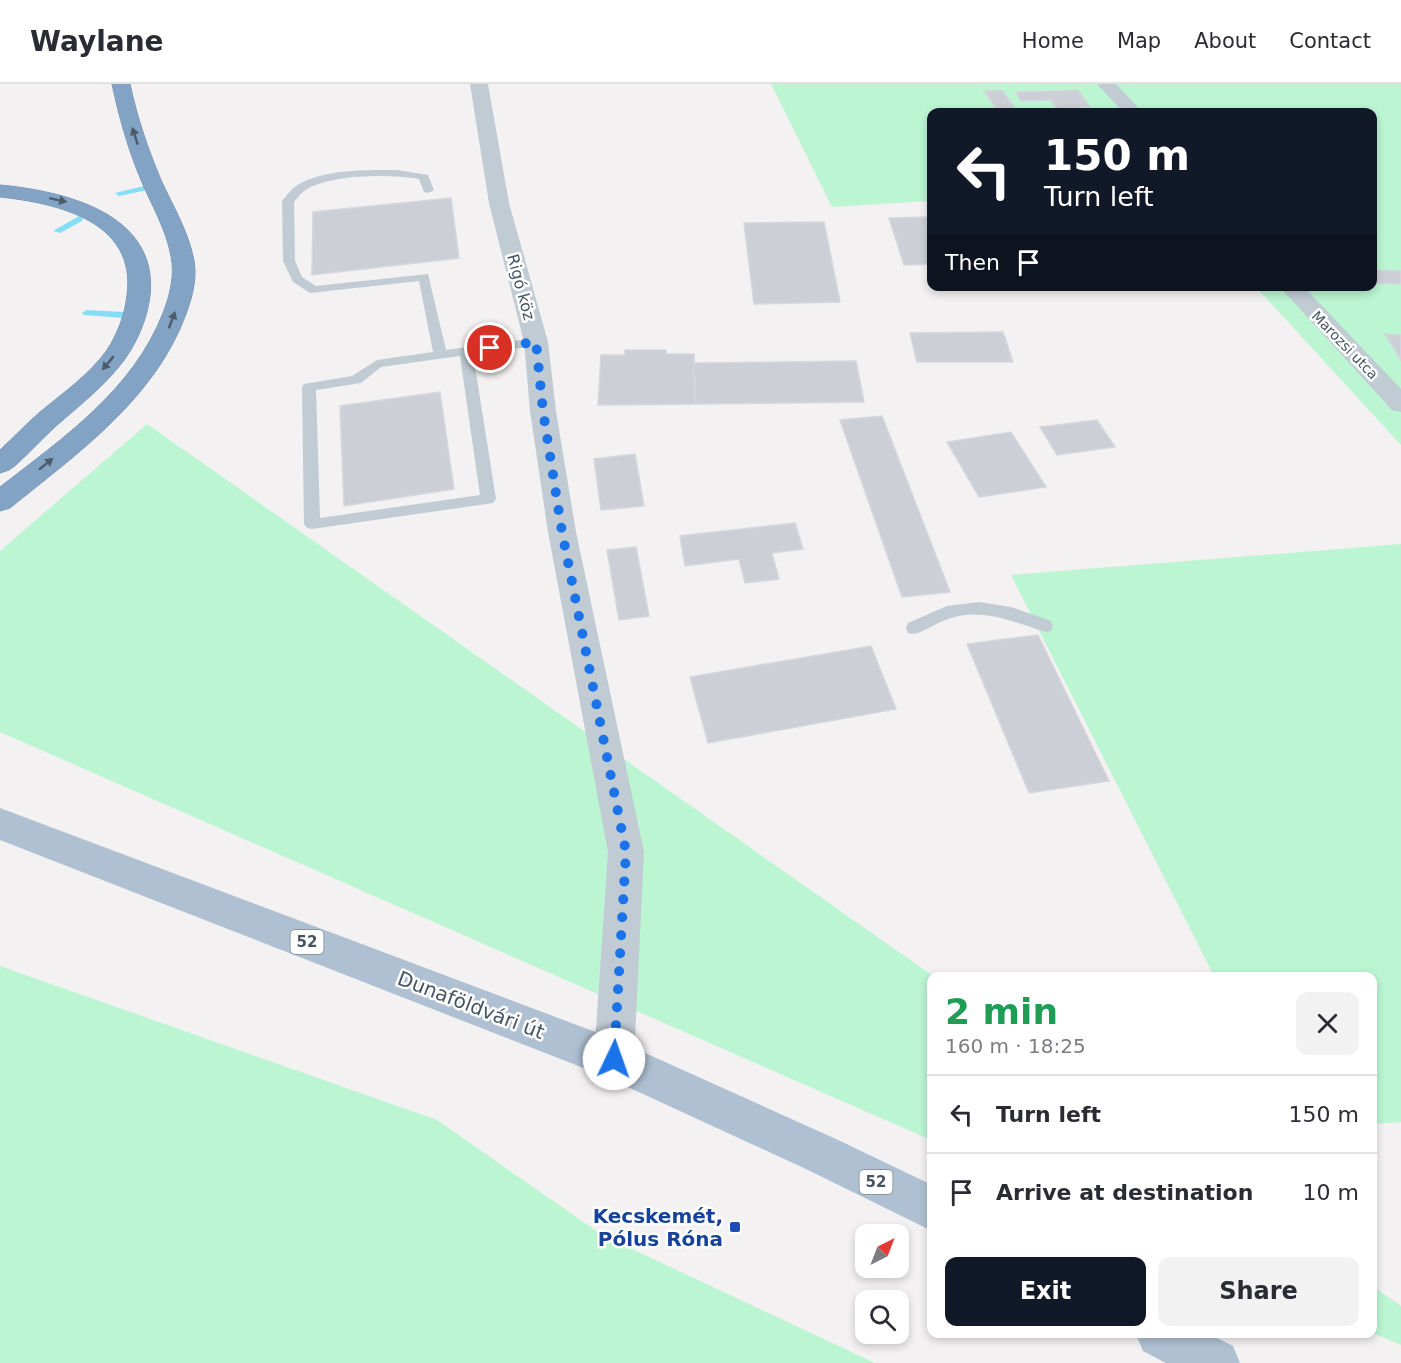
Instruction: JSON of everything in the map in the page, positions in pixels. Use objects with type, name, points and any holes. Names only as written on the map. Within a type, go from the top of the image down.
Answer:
[{"type":"highway","points":[[0,501],[70,444],[125,394],[154,359],[173,321],[183,285],[182,253],[141,155],[121,84]]},
{"type":"highway","points":[[0,191],[18,192],[69,202],[109,222],[129,242],[141,268],[141,295],[131,328],[112,359],[84,389],[0,464]]},
{"type":"highway","points":[[0,447],[50,418]]},
{"type":"main road","name":"Dunaföldvári út","points":[[0,824],[614,1059],[821,1154],[927,1207]]},
{"type":"main road","points":[[1168,1338],[1216,1363]]},
{"type":"street","name":"Rigó köz","points":[[479,84],[499,203],[536,342],[543,411],[562,532],[626,852],[614,1059]]},
{"type":"street","points":[[1106,84],[1129,108]]},
{"type":"street","name":"Marozsi utca","points":[[1295,291],[1401,404]]},
{"type":"lane","points":[[428,190],[424,177],[409,173],[387,172],[320,181],[301,188],[288,201],[289,261],[297,279],[314,290],[424,277],[440,355]]},
{"type":"lane","points":[[466,351],[488,499],[312,524],[309,387],[356,380],[377,363],[440,355],[466,351],[536,342]]},
{"type":"lane","points":[[914,628],[936,614],[964,607],[1015,613],[1044,626]]},
{"type":"green space","points":[[771,84],[1401,84],[1401,445],[1260,291],[1377,291],[1377,108],[927,108],[927,201],[832,207]]},
{"type":"green space","points":[[147,424],[927,972],[927,1138],[0,732],[0,551]]},
{"type":"green space","points":[[1401,544],[1401,1122],[1377,1124],[1377,972],[1212,972],[1011,575]]},
{"type":"green space","points":[[0,966],[437,1120],[602,1235],[875,1363],[0,1363]]},
{"type":"green space","points":[[1377,1289],[1401,1306],[1401,1345],[1377,1335]]},
{"type":"building","points":[[1002,90],[1015,108],[996,108],[984,91]]},
{"type":"building","points":[[1078,90],[1090,107],[1056,108],[1051,100],[1021,101],[1016,92]]},
{"type":"building","points":[[451,198],[459,258],[312,275],[313,212]]},
{"type":"building","points":[[927,217],[927,264],[904,265],[889,218]]},
{"type":"building","points":[[824,222],[840,302],[754,304],[744,223]]},
{"type":"building","points":[[1377,270],[1401,271],[1401,284],[1377,283]]},
{"type":"building","points":[[1003,332],[1013,362],[917,362],[910,333]]},
{"type":"building","points":[[1385,334],[1401,335],[1401,360]]},
{"type":"building","points":[[625,350],[666,350],[666,354],[694,354],[695,404],[598,405],[601,355],[625,355]]},
{"type":"building","points":[[856,361],[864,402],[695,404],[694,363]]},
{"type":"building","points":[[440,392],[454,489],[344,506],[340,406]]},
{"type":"building","points":[[882,416],[950,592],[902,597],[840,420]]},
{"type":"building","points":[[1097,420],[1115,447],[1057,455],[1040,427]]},
{"type":"building","points":[[1011,432],[1046,487],[979,497],[947,442]]},
{"type":"building","points":[[635,454],[644,506],[601,510],[594,459]]},
{"type":"building","points":[[795,523],[803,549],[772,553],[779,579],[745,583],[739,559],[685,566],[680,536]]},
{"type":"building","points":[[636,547],[649,616],[619,620],[607,550]]},
{"type":"building","points":[[1038,635],[1109,781],[1029,793],[967,644]]},
{"type":"building","points":[[871,646],[896,709],[708,743],[690,677]]},
{"type":"waterway","points":[[119,193],[144,188]]},
{"type":"waterway","points":[[57,231],[79,219]]},
{"type":"waterway","points":[[87,313],[124,315]]},
{"type":"place","name":"Kecskemét, Pólus Róna","points":[[735,1227]]},
{"type":"route","points":[[490,348],[536,342],[543,411],[562,532],[626,852],[614,1059]]}]
